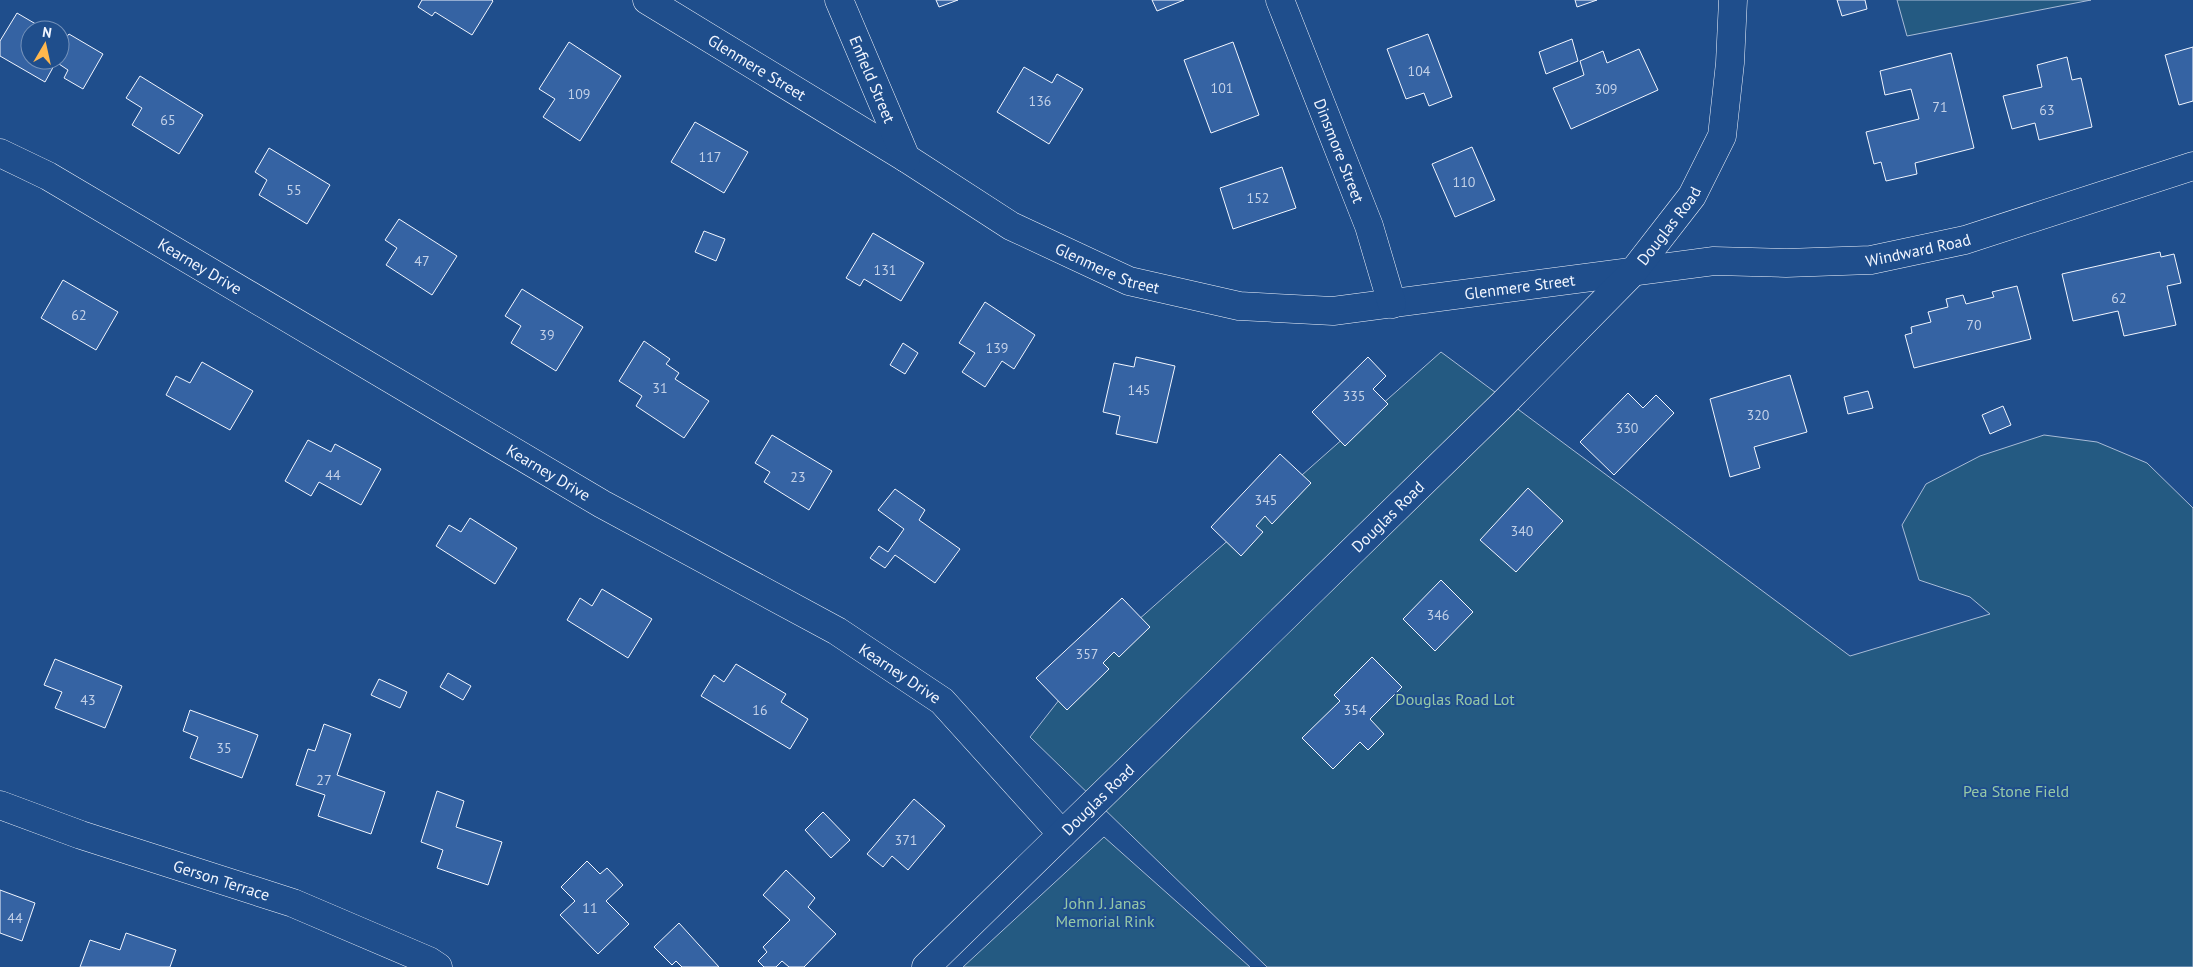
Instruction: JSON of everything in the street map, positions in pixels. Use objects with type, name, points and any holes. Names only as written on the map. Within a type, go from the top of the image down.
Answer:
[{"type":"street","name":"Glenmere Street","points":[[647,0],[906,158],[1011,226],[1129,282],[1239,306],[1333,310],[1633,272]]},
{"type":"street","name":"Enfield Street","points":[[839,0],[906,158]]},
{"type":"street","name":"Dinsmore Street","points":[[1280,0],[1369,226],[1392,304]]},
{"type":"street","name":"Douglas Road","points":[[926,967],[1503,404],[1633,272],[1692,196],[1722,136],[1730,63],[1733,0]]},
{"type":"street","name":"Kearney Drive","points":[[0,153],[48,176],[602,504],[838,631],[942,701],[1062,834]]},
{"type":"street","name":"Windward Road","points":[[1633,272],[1714,261],[1786,263],[1871,260],[1965,240],[2193,166]]},
{"type":"street","name":"Gerson Terrace","points":[[0,805],[82,835],[293,902],[429,961],[438,967]]},
{"type":"green space","points":[[1897,0],[2091,0],[1907,36]]},
{"type":"green space","name":"Douglas Road Lot","points":[[1441,352],[1850,656],[1990,614],[1970,597],[1919,580],[1902,525],[1926,484],[1980,456],[2044,435],[2097,442],[2147,463],[2193,508],[2193,967],[1267,967],[1030,737],[1085,667]]},
{"type":"green space","name":"John J. Janas Memorial Rink","points":[[1104,837],[1250,967],[963,967]]},
{"type":"building","points":[[422,0],[493,1],[472,35],[435,12],[432,16],[418,7]]},
{"type":"building","points":[[936,0],[958,0],[939,7]]},
{"type":"building","points":[[1152,0],[1184,0],[1157,11]]},
{"type":"building","points":[[1575,0],[1597,0],[1577,7]]},
{"type":"building","points":[[1837,0],[1865,0],[1867,9],[1842,16]]},
{"type":"building","points":[[17,13],[29,20],[20,20],[20,68],[0,56],[0,41]]},
{"type":"building","points":[[1428,34],[1452,97],[1429,106],[1424,93],[1406,99],[1387,49]]},
{"type":"building","points":[[70,35],[103,54],[83,89],[64,78],[68,70],[70,70]]},
{"type":"building","points":[[1572,39],[1578,61],[1546,74],[1539,52]]},
{"type":"building","points":[[569,42],[621,76],[580,141],[543,117],[555,99],[539,89]]},
{"type":"building","points":[[1233,42],[1259,115],[1211,133],[1184,60]]},
{"type":"building","points":[[2193,47],[2193,101],[2179,105],[2165,55]]},
{"type":"building","points":[[1639,49],[1658,90],[1571,129],[1553,88],[1584,75],[1580,61],[1603,51],[1607,63]]},
{"type":"building","points":[[1951,53],[1974,148],[1915,163],[1917,174],[1886,181],[1881,162],[1874,164],[1866,132],[1919,119],[1911,89],[1885,95],[1880,71]]},
{"type":"building","points":[[2067,57],[2072,80],[2081,78],[2092,127],[2039,140],[2035,123],[2012,129],[2003,96],[2042,87],[2037,65]]},
{"type":"building","points":[[1024,67],[1052,83],[1057,74],[1083,89],[1049,144],[997,112]]},
{"type":"building","points":[[24,70],[52,70],[45,82]]},
{"type":"building","points":[[140,76],[203,115],[179,154],[132,125],[142,108],[126,98]]},
{"type":"building","points":[[695,122],[748,152],[724,193],[671,162]]},
{"type":"building","points":[[1472,147],[1495,200],[1455,217],[1432,164]]},
{"type":"building","points":[[269,148],[330,185],[307,224],[259,195],[267,180],[255,172]]},
{"type":"building","points":[[1282,167],[1296,208],[1233,229],[1220,188]]},
{"type":"building","points":[[399,219],[457,256],[432,295],[386,265],[397,248],[385,240]]},
{"type":"building","points":[[704,231],[725,239],[716,261],[695,252]]},
{"type":"building","points":[[873,233],[924,263],[901,301],[864,279],[860,286],[846,278]]},
{"type":"building","points":[[2160,252],[2161,257],[2174,254],[2181,283],[2167,286],[2176,325],[2124,336],[2118,311],[2073,321],[2062,274]]},
{"type":"building","points":[[63,280],[118,312],[96,350],[41,318]]},
{"type":"building","points":[[2017,286],[2031,339],[1914,368],[1905,335],[1912,333],[1911,327],[1931,322],[1928,312],[1948,307],[1946,299],[1963,295],[1966,304],[1994,297],[1992,292]]},
{"type":"building","points":[[522,289],[583,327],[556,371],[511,343],[521,326],[505,316]]},
{"type":"building","points":[[985,302],[1035,335],[1014,369],[1002,361],[985,387],[962,372],[975,353],[959,343]]},
{"type":"building","points":[[644,341],[670,359],[666,364],[679,373],[675,379],[709,401],[684,438],[636,406],[642,396],[619,381]]},
{"type":"building","points":[[903,343],[918,353],[905,374],[890,365]]},
{"type":"building","points":[[1136,357],[1175,366],[1157,443],[1116,434],[1120,416],[1103,412],[1114,363],[1134,367]]},
{"type":"building","points":[[1368,357],[1386,376],[1373,389],[1388,404],[1345,446],[1312,412]]},
{"type":"building","points":[[202,362],[253,391],[230,430],[166,395],[176,376],[190,383]]},
{"type":"building","points":[[1790,375],[1807,432],[1754,447],[1760,468],[1730,477],[1710,399]]},
{"type":"building","points":[[1868,391],[1873,408],[1848,414],[1844,397]]},
{"type":"building","points":[[1628,393],[1643,408],[1656,395],[1674,413],[1614,475],[1580,442]]},
{"type":"building","points":[[2003,406],[2011,425],[1990,434],[1982,415]]},
{"type":"building","points":[[772,435],[832,471],[809,510],[764,482],[770,472],[755,463]]},
{"type":"building","points":[[308,440],[331,452],[335,444],[381,469],[361,505],[319,482],[311,496],[285,481]]},
{"type":"building","points":[[1280,454],[1311,483],[1272,524],[1265,516],[1256,526],[1263,532],[1241,556],[1211,527]]},
{"type":"building","points":[[1528,488],[1563,521],[1516,572],[1480,540]]},
{"type":"building","points":[[895,489],[925,510],[919,520],[960,549],[935,583],[895,555],[885,568],[870,558],[879,546],[888,552],[904,529],[878,510]]},
{"type":"building","points":[[470,518],[517,548],[495,584],[436,546],[449,525],[461,532]]},
{"type":"building","points":[[1441,580],[1473,612],[1435,651],[1403,619]]},
{"type":"building","points":[[602,589],[652,619],[628,658],[567,620],[580,598],[592,606]]},
{"type":"building","points":[[1122,598],[1150,627],[1119,657],[1114,652],[1103,663],[1109,669],[1067,710],[1036,678]]},
{"type":"building","points":[[1372,657],[1402,687],[1370,719],[1384,734],[1368,750],[1360,742],[1333,769],[1302,738],[1340,701],[1334,695]]},
{"type":"building","points":[[55,659],[122,686],[105,728],[55,708],[62,692],[44,685]]},
{"type":"building","points":[[736,664],[786,694],[781,702],[808,719],[790,749],[701,696],[714,675],[724,682]]},
{"type":"building","points":[[448,673],[471,686],[463,700],[440,687]]},
{"type":"building","points":[[379,679],[407,692],[400,708],[371,695]]},
{"type":"building","points":[[190,710],[258,735],[242,778],[190,758],[198,737],[183,731]]},
{"type":"building","points":[[324,724],[351,734],[337,775],[385,792],[371,834],[318,816],[325,795],[296,785],[308,749],[315,751]]},
{"type":"building","points":[[437,791],[464,801],[456,827],[502,842],[488,885],[437,868],[443,850],[421,842]]},
{"type":"building","points":[[914,799],[945,826],[908,870],[892,856],[883,867],[867,854]]},
{"type":"building","points":[[823,812],[850,840],[831,858],[805,830]]},
{"type":"building","points":[[587,861],[600,874],[607,868],[623,885],[606,901],[629,924],[598,954],[560,915],[575,901],[561,887]]},
{"type":"building","points":[[786,870],[815,898],[808,907],[836,934],[804,967],[789,967],[782,961],[776,967],[764,967],[758,961],[767,952],[763,947],[790,920],[763,895]]},
{"type":"building","points":[[0,890],[35,903],[22,941],[0,933]]},
{"type":"building","points":[[679,923],[719,967],[682,967],[676,961],[672,965],[654,947]]},
{"type":"building","points":[[126,933],[176,950],[170,967],[80,967],[90,940],[120,950]]},
{"type":"park label","name":"Pea Stone Field","points":[[2016,791]]}]
